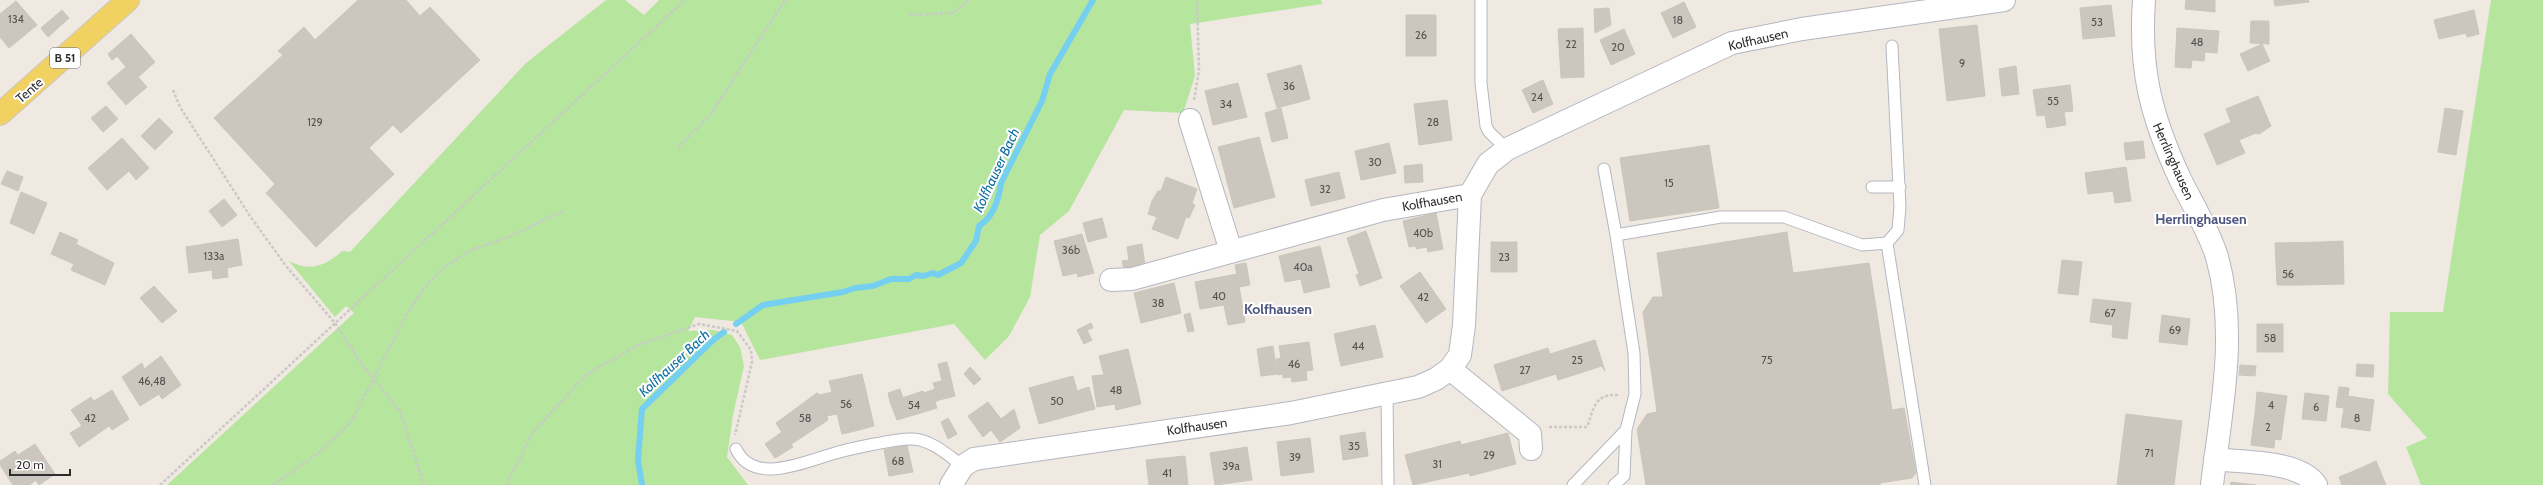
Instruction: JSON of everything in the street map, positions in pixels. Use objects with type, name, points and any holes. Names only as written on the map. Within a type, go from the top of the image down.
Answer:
[{"type":"main road","name":"Tente","points":[[0,114],[128,0]]},
{"type":"street","name":"Kolfhausen","points":[[963,466],[974,459],[1291,413],[1387,392],[1418,387],[1436,379],[1450,369],[1460,355],[1464,325],[1470,195],[1488,164],[1507,149],[1732,43],[1802,29],[2004,0]]},
{"type":"street","name":"Herrlinghausen","points":[[2144,0],[2142,33],[2146,89],[2152,109],[2180,179],[2216,256],[2224,291],[2228,319],[2227,353],[2212,485]]},
{"type":"street","points":[[1190,120],[1231,251]]},
{"type":"street","name":"Kolfhausen","points":[[1111,280],[1132,279],[1383,210],[1470,195]]},
{"type":"street","points":[[1450,369],[1531,442]]},
{"type":"street","points":[[2215,459],[2291,468],[2305,473],[2316,485]]},
{"type":"street","points":[[951,485],[963,466]]},
{"type":"lane","points":[[1481,0],[1481,83],[1486,126],[1489,132],[1507,149]]},
{"type":"lane","points":[[1616,235],[1721,217],[1784,217],[1862,245],[1887,243],[1898,230],[1900,187],[1892,46]]},
{"type":"lane","points":[[1604,169],[1616,235],[1634,353],[1635,394],[1626,430],[1624,476],[1614,485]]},
{"type":"lane","points":[[1872,187],[1900,187]]},
{"type":"lane","points":[[1887,243],[1925,485]]},
{"type":"lane","points":[[1387,392],[1388,485]]},
{"type":"lane","points":[[1573,485],[1626,430]]},
{"type":"lane","points":[[736,449],[740,460],[747,467],[763,474],[774,474],[789,471],[832,454],[915,438],[940,450],[963,466]]},
{"type":"path","points":[[160,485],[685,0]]},
{"type":"path","points":[[678,148],[711,114],[785,0]]},
{"type":"path","points":[[910,15],[953,13],[969,0]]},
{"type":"path","points":[[1190,120],[1199,71],[1197,0]]},
{"type":"path","points":[[173,90],[180,107],[250,216],[286,266],[335,323],[361,363],[400,411],[424,485]]},
{"type":"path","points":[[273,485],[321,450],[351,422],[375,380],[407,314],[427,284],[446,265],[469,251],[511,236],[564,210]]},
{"type":"path","points":[[506,485],[533,432],[587,374],[636,346],[699,324],[737,331],[751,350],[752,362],[735,436],[736,449]]},
{"type":"path","points":[[1531,442],[1543,427],[1587,427],[1597,400],[1606,394],[1617,395]]},
{"type":"green space","points":[[606,0],[625,0],[644,15],[659,0],[1321,0],[1322,4],[1190,24],[1195,76],[1183,113],[1124,110],[1069,211],[1040,235],[1030,297],[1009,336],[985,360],[954,324],[760,360],[741,322],[695,317],[688,331],[713,330],[732,335],[740,347],[744,366],[733,415],[727,457],[748,485],[167,485],[354,313],[346,306],[335,317],[289,261],[303,266],[317,266],[330,260],[342,251],[350,252],[526,63]]},
{"type":"green space","points":[[2491,0],[2543,0],[2543,485],[2421,485],[2406,447],[2427,438],[2388,394],[2390,312],[2443,312]]},
{"type":"building","points":[[358,0],[406,0],[420,16],[430,7],[480,60],[401,133],[393,125],[369,148],[394,174],[316,247],[266,193],[275,184],[214,118],[283,55],[278,51],[304,27],[315,40]]},
{"type":"building","points":[[2186,0],[2215,0],[2215,12],[2185,9]]},
{"type":"building","points":[[2274,0],[2308,0],[2309,2],[2275,6]]},
{"type":"building","points":[[16,1],[37,25],[9,48],[0,37],[0,14]]},
{"type":"building","points":[[1684,2],[1696,27],[1673,38],[1661,13]]},
{"type":"building","points":[[2111,5],[2115,36],[2083,39],[2080,8]]},
{"type":"building","points":[[1609,8],[1611,25],[1595,33],[1594,9]]},
{"type":"building","points":[[62,10],[69,18],[48,37],[41,28]]},
{"type":"building","points":[[2474,10],[2479,34],[2467,37],[2466,33],[2439,39],[2434,20]]},
{"type":"building","points":[[1406,15],[1436,15],[1436,56],[1406,56]]},
{"type":"building","points":[[2251,21],[2269,21],[2269,44],[2250,43]]},
{"type":"building","points":[[1977,25],[1985,96],[1947,101],[1939,29]]},
{"type":"building","points":[[1583,28],[1584,77],[1561,78],[1558,29]]},
{"type":"building","points":[[2177,28],[2219,31],[2217,53],[2205,52],[2204,61],[2192,60],[2191,68],[2175,67]]},
{"type":"building","points":[[1624,29],[1635,54],[1611,65],[1600,40]]},
{"type":"building","points":[[131,34],[155,62],[138,77],[147,87],[126,105],[107,83],[126,67],[117,56],[112,60],[108,54]]},
{"type":"building","points":[[2262,44],[2270,61],[2248,71],[2240,54]]},
{"type":"building","points":[[1301,65],[1310,99],[1277,108],[1267,74]]},
{"type":"building","points":[[2016,66],[2019,94],[2002,96],[1999,69]]},
{"type":"building","points":[[1543,80],[1553,104],[1533,113],[1522,90]]},
{"type":"building","points":[[1238,83],[1247,117],[1213,125],[1205,91]]},
{"type":"building","points":[[2070,85],[2073,111],[2064,112],[2066,125],[2047,128],[2045,115],[2037,116],[2033,90]]},
{"type":"building","points":[[2258,96],[2271,126],[2259,134],[2256,133],[2239,140],[2245,153],[2217,165],[2204,134],[2231,122],[2226,109]]},
{"type":"building","points":[[1447,100],[1452,140],[1419,145],[1414,104]]},
{"type":"building","points":[[106,106],[118,119],[103,132],[91,118]]},
{"type":"building","points":[[1281,108],[1288,138],[1272,142],[1265,113]]},
{"type":"building","points":[[2445,108],[2463,111],[2456,155],[2438,152]]},
{"type":"building","points":[[159,118],[173,132],[155,150],[141,136]]},
{"type":"building","points":[[1259,137],[1275,197],[1234,208],[1218,147]]},
{"type":"building","points":[[122,138],[149,168],[136,180],[129,171],[107,190],[88,168]]},
{"type":"building","points":[[2143,141],[2145,158],[2126,160],[2124,143]]},
{"type":"building","points":[[1389,143],[1396,173],[1361,180],[1355,151]]},
{"type":"building","points":[[1709,145],[1719,208],[1630,221],[1620,158]]},
{"type":"building","points":[[1422,164],[1423,182],[1405,183],[1404,166]]},
{"type":"building","points":[[2126,167],[2131,201],[2115,203],[2113,191],[2088,194],[2085,173]]},
{"type":"building","points":[[7,171],[23,177],[18,191],[1,184]]},
{"type":"building","points":[[1339,172],[1345,198],[1311,206],[1305,180]]},
{"type":"building","points":[[1166,177],[1197,189],[1192,203],[1195,205],[1189,218],[1186,217],[1178,239],[1152,229],[1157,217],[1148,214],[1152,201],[1158,191],[1161,191]]},
{"type":"building","points":[[21,192],[47,203],[34,234],[10,223]]},
{"type":"building","points":[[224,199],[237,215],[222,227],[209,211]]},
{"type":"building","points":[[1436,213],[1443,249],[1428,252],[1427,247],[1416,249],[1416,246],[1409,247],[1403,221]]},
{"type":"building","points":[[1102,218],[1107,237],[1088,242],[1083,223]]},
{"type":"building","points":[[1366,231],[1382,278],[1360,286],[1356,275],[1359,274],[1347,238]]},
{"type":"building","points":[[60,232],[78,240],[76,244],[114,263],[105,285],[71,270],[74,264],[51,254]]},
{"type":"building","points":[[1787,232],[1793,273],[1869,263],[1892,410],[1904,408],[1916,473],[1912,478],[1880,483],[1880,485],[1646,485],[1637,429],[1647,414],[1657,412],[1643,312],[1653,297],[1663,297],[1657,253]]},
{"type":"building","points":[[1082,234],[1094,273],[1078,277],[1077,273],[1063,276],[1054,241]]},
{"type":"building","points":[[238,239],[242,265],[227,268],[228,277],[213,279],[212,270],[189,273],[186,247]]},
{"type":"building","points":[[2343,241],[2344,284],[2300,285],[2300,263],[2324,263],[2323,242]]},
{"type":"building","points":[[1491,242],[1517,242],[1517,272],[1491,272]]},
{"type":"building","points":[[2323,242],[2324,263],[2300,263],[2300,285],[2277,285],[2275,243]]},
{"type":"building","points":[[1142,244],[1145,266],[1124,269],[1122,261],[1129,260],[1127,247]]},
{"type":"building","points":[[1320,246],[1330,287],[1304,293],[1301,279],[1285,282],[1279,256]]},
{"type":"building","points":[[2062,260],[2082,262],[2078,295],[2058,293]]},
{"type":"building","points":[[1246,263],[1250,285],[1239,287],[1235,265]]},
{"type":"building","points":[[1420,272],[1446,309],[1426,323],[1400,286]]},
{"type":"building","points":[[1237,274],[1245,322],[1228,325],[1224,305],[1200,309],[1195,282]]},
{"type":"building","points":[[1174,283],[1181,313],[1141,323],[1134,293]]},
{"type":"building","points":[[154,286],[177,311],[162,323],[140,298]]},
{"type":"building","points":[[2093,299],[2131,303],[2127,339],[2112,337],[2113,325],[2090,322]]},
{"type":"building","points":[[1190,313],[1194,331],[1188,332],[1184,315]]},
{"type":"building","points":[[2162,315],[2190,319],[2187,345],[2159,342]]},
{"type":"building","points":[[1091,323],[1093,328],[1087,330],[1092,340],[1084,344],[1077,330]]},
{"type":"building","points":[[2257,324],[2283,324],[2283,352],[2257,352]]},
{"type":"building","points":[[1375,325],[1383,357],[1341,366],[1334,334]]},
{"type":"building","points":[[1595,340],[1605,371],[1602,366],[1558,380],[1550,354]]},
{"type":"building","points":[[1309,342],[1313,370],[1306,371],[1307,380],[1292,382],[1291,377],[1283,378],[1283,374],[1278,375],[1276,359],[1281,358],[1279,346]]},
{"type":"building","points":[[1273,346],[1277,374],[1261,376],[1257,349]]},
{"type":"building","points":[[1548,348],[1556,374],[1502,391],[1494,365]]},
{"type":"building","points":[[1128,349],[1141,404],[1116,410],[1115,404],[1097,407],[1092,376],[1104,375],[1099,356]]},
{"type":"building","points":[[161,356],[181,385],[162,399],[159,394],[140,406],[122,377],[142,363],[144,369]]},
{"type":"building","points":[[947,362],[955,396],[939,400],[933,383],[942,381],[938,364]]},
{"type":"building","points":[[2357,364],[2374,365],[2373,377],[2356,376]]},
{"type":"building","points":[[2240,365],[2256,366],[2255,376],[2239,375]]},
{"type":"building","points":[[970,367],[981,379],[974,385],[964,374]]},
{"type":"building","points":[[862,374],[874,426],[855,431],[853,423],[840,426],[837,414],[826,416],[820,395],[832,392],[829,381]]},
{"type":"building","points":[[1073,376],[1083,412],[1039,424],[1029,388]]},
{"type":"building","points":[[1089,387],[1095,409],[1083,412],[1077,391]]},
{"type":"building","points":[[2339,387],[2349,388],[2348,396],[2374,400],[2370,431],[2341,427],[2344,408],[2336,407]]},
{"type":"building","points":[[900,389],[903,398],[890,402],[888,393]]},
{"type":"building","points":[[935,389],[939,400],[935,402],[937,408],[897,420],[890,402],[923,391],[924,393]]},
{"type":"building","points":[[112,390],[129,419],[112,430],[94,401]]},
{"type":"building","points":[[2257,392],[2287,396],[2284,417],[2255,414]]},
{"type":"building","points":[[817,393],[820,395],[828,420],[790,445],[776,423]]},
{"type":"building","points":[[2305,393],[2329,396],[2326,421],[2302,419]]},
{"type":"building","points":[[91,397],[109,426],[79,447],[70,433],[82,426],[71,410]]},
{"type":"building","points":[[988,402],[1001,419],[1014,409],[1020,428],[1000,442],[991,430],[983,437],[968,416]]},
{"type":"building","points":[[2126,414],[2182,421],[2174,485],[2117,485]]},
{"type":"building","points":[[2255,414],[2284,417],[2281,440],[2252,436]]},
{"type":"building","points":[[948,418],[957,434],[948,439],[941,422]]},
{"type":"building","points":[[853,423],[855,431],[842,434],[840,426]]},
{"type":"building","points":[[782,432],[793,447],[775,458],[765,444]]},
{"type":"building","points":[[1365,432],[1368,456],[1343,460],[1340,436]]},
{"type":"building","points":[[1508,433],[1516,464],[1470,476],[1461,445]]},
{"type":"building","points":[[2252,436],[2275,439],[2274,448],[2251,445]]},
{"type":"building","points":[[1310,438],[1314,472],[1281,476],[1277,442]]},
{"type":"building","points":[[1460,441],[1469,473],[1413,485],[1405,455]]},
{"type":"building","points":[[35,444],[55,474],[39,485],[18,455]]},
{"type":"building","points":[[907,445],[913,472],[889,476],[884,450]]},
{"type":"building","points":[[1247,447],[1252,480],[1215,485],[1210,453]]},
{"type":"building","points":[[15,451],[35,481],[29,485],[13,485],[0,465],[0,461]]},
{"type":"building","points":[[1185,456],[1188,485],[1149,485],[1146,460]]},
{"type":"building","points":[[2376,461],[2386,485],[2359,485],[2354,471]]},
{"type":"building","points":[[2354,471],[2359,485],[2342,485],[2339,477]]},
{"type":"building","points":[[2231,482],[2256,485],[2230,485]]},
{"type":"waterway","name":"Kolfhauser Bach","points":[[736,324],[763,305],[873,286],[891,279],[909,279],[916,275],[923,276],[933,273],[938,275],[961,263],[976,241],[979,226],[992,212],[999,195],[1001,183],[1042,101],[1050,74],[1093,0]]},
{"type":"waterway","name":"Kolfhauser Bach","points":[[642,485],[638,460],[642,409],[713,340],[724,332]]},
{"type":"district","name":"Herrlinghausen","points":[[2201,219]]},
{"type":"district","name":"Kolfhausen","points":[[1278,309]]}]
